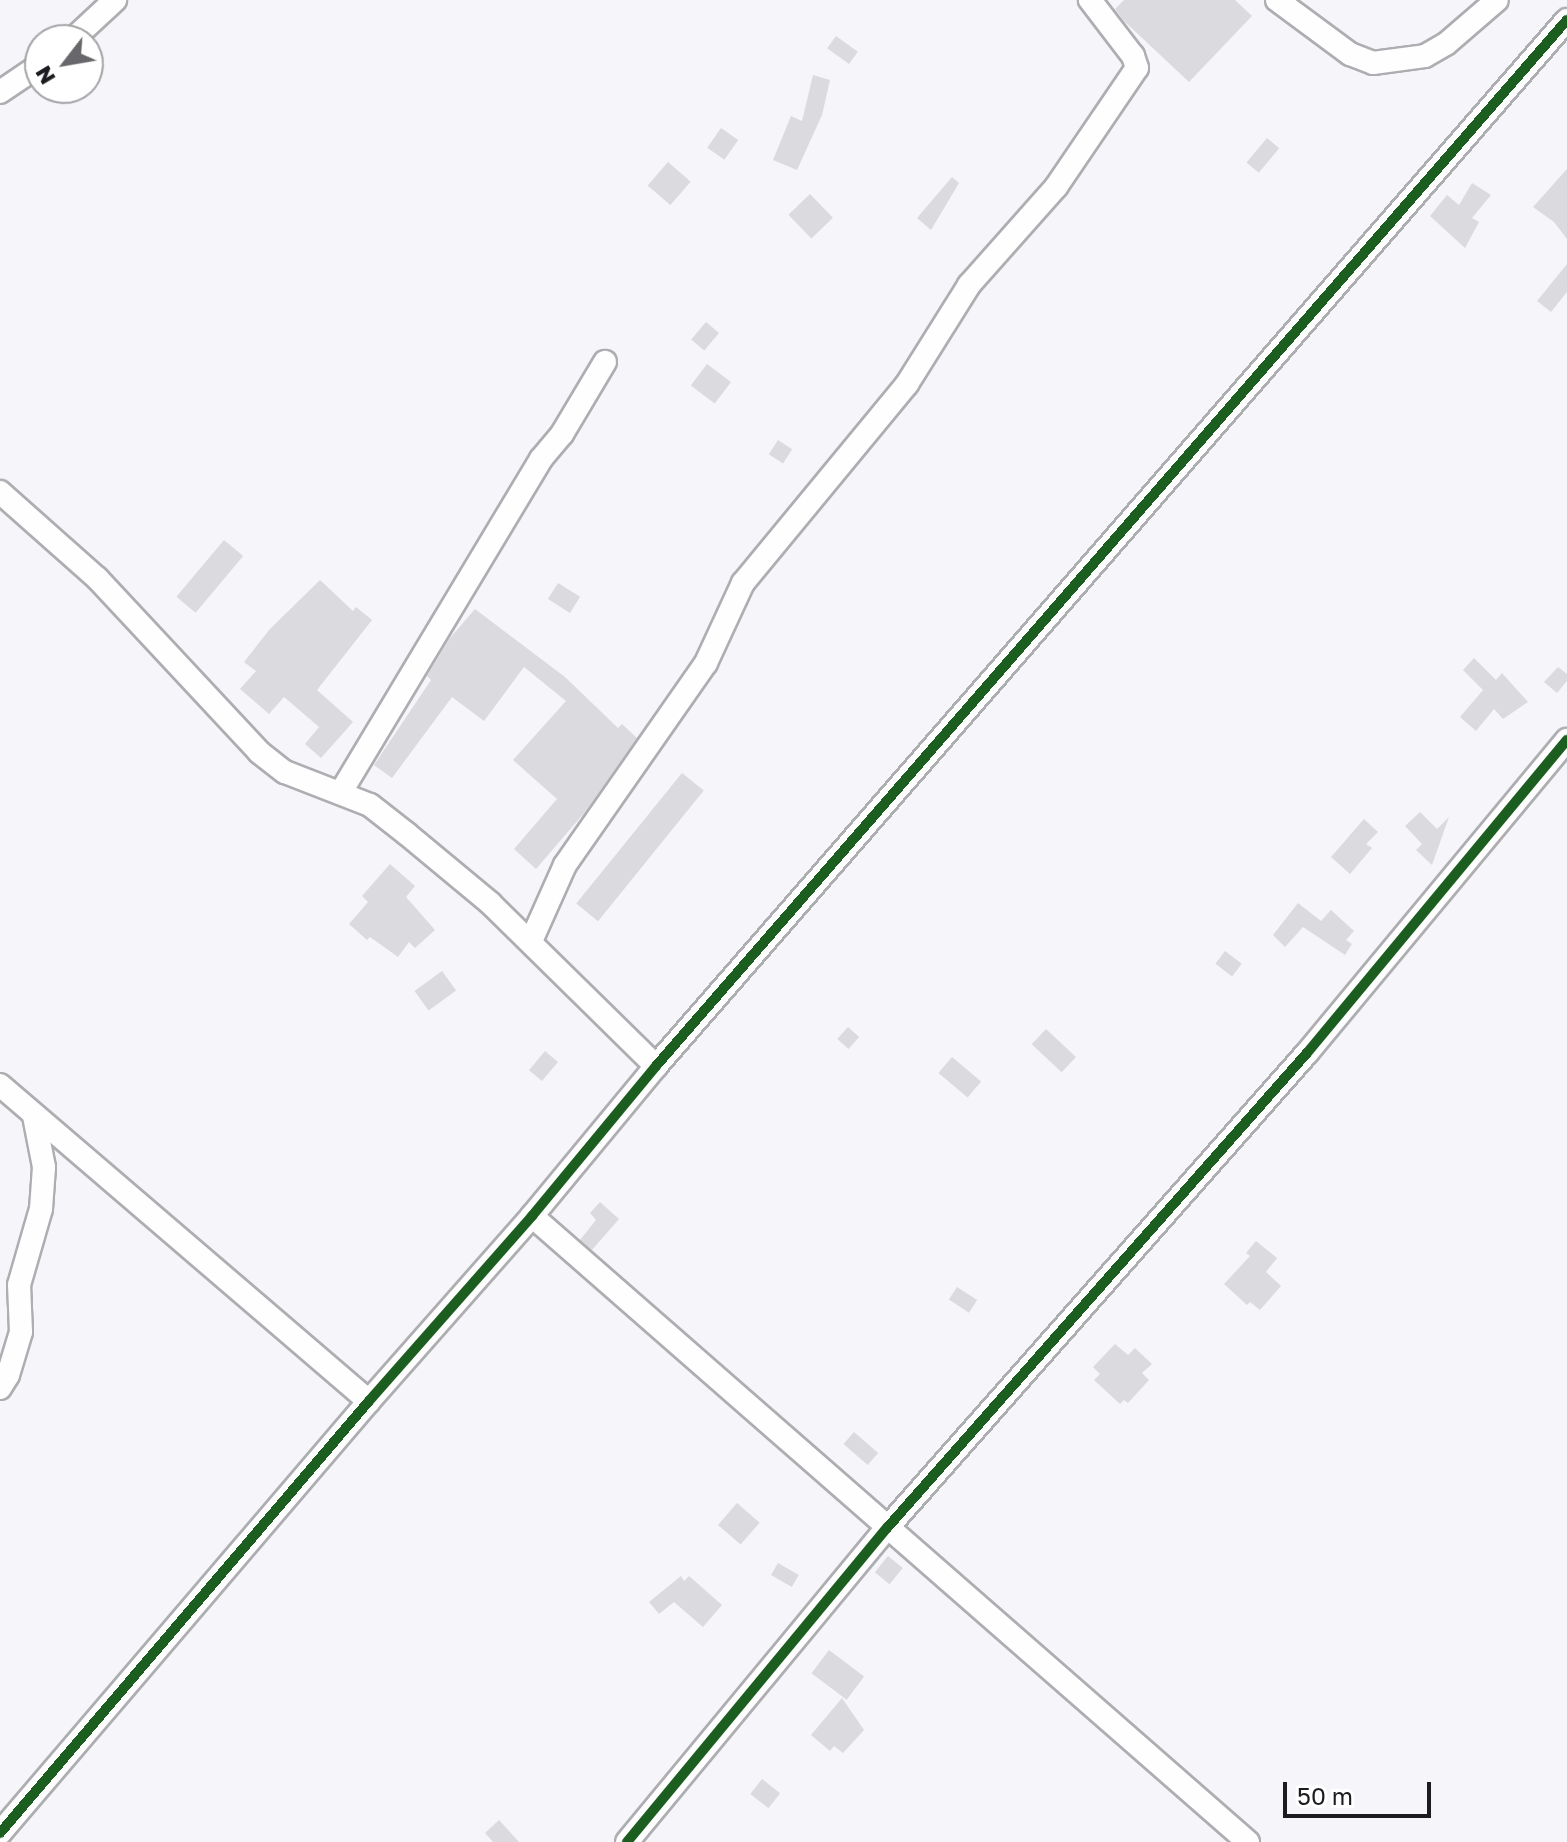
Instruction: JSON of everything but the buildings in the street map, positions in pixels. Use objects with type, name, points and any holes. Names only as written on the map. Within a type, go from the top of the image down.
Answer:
[{"type":"street","points":[[89,24],[115,0]]},
{"type":"street","points":[[531,941],[565,865],[706,663],[743,583],[907,384],[969,285],[1056,187],[1137,68],[1133,56],[1090,0]]},
{"type":"street","points":[[1277,0],[1350,54],[1373,63],[1425,56],[1446,44],[1497,0]]},
{"type":"street","points":[[0,1833],[369,1401],[532,1216],[656,1066],[1567,20]]},
{"type":"street","points":[[0,92],[24,76]]},
{"type":"street","points":[[341,792],[541,459],[562,434],[605,362]]},
{"type":"street","points":[[0,492],[97,578],[259,752],[285,772],[370,805],[407,834],[531,941],[656,1066]]},
{"type":"street","points":[[627,1842],[887,1528],[1307,1053],[1567,740]]},
{"type":"street","points":[[0,1085],[369,1401]]},
{"type":"street","points":[[0,1388],[8,1375],[21,1332],[19,1285],[41,1209],[44,1167],[34,1116]]},
{"type":"street","points":[[532,1216],[1248,1842]]},
{"type":"cycle path","points":[[0,1833],[369,1401],[532,1216],[656,1066],[1567,20]]},
{"type":"cycle path","points":[[627,1842],[887,1528],[1307,1053],[1567,740]]}]
